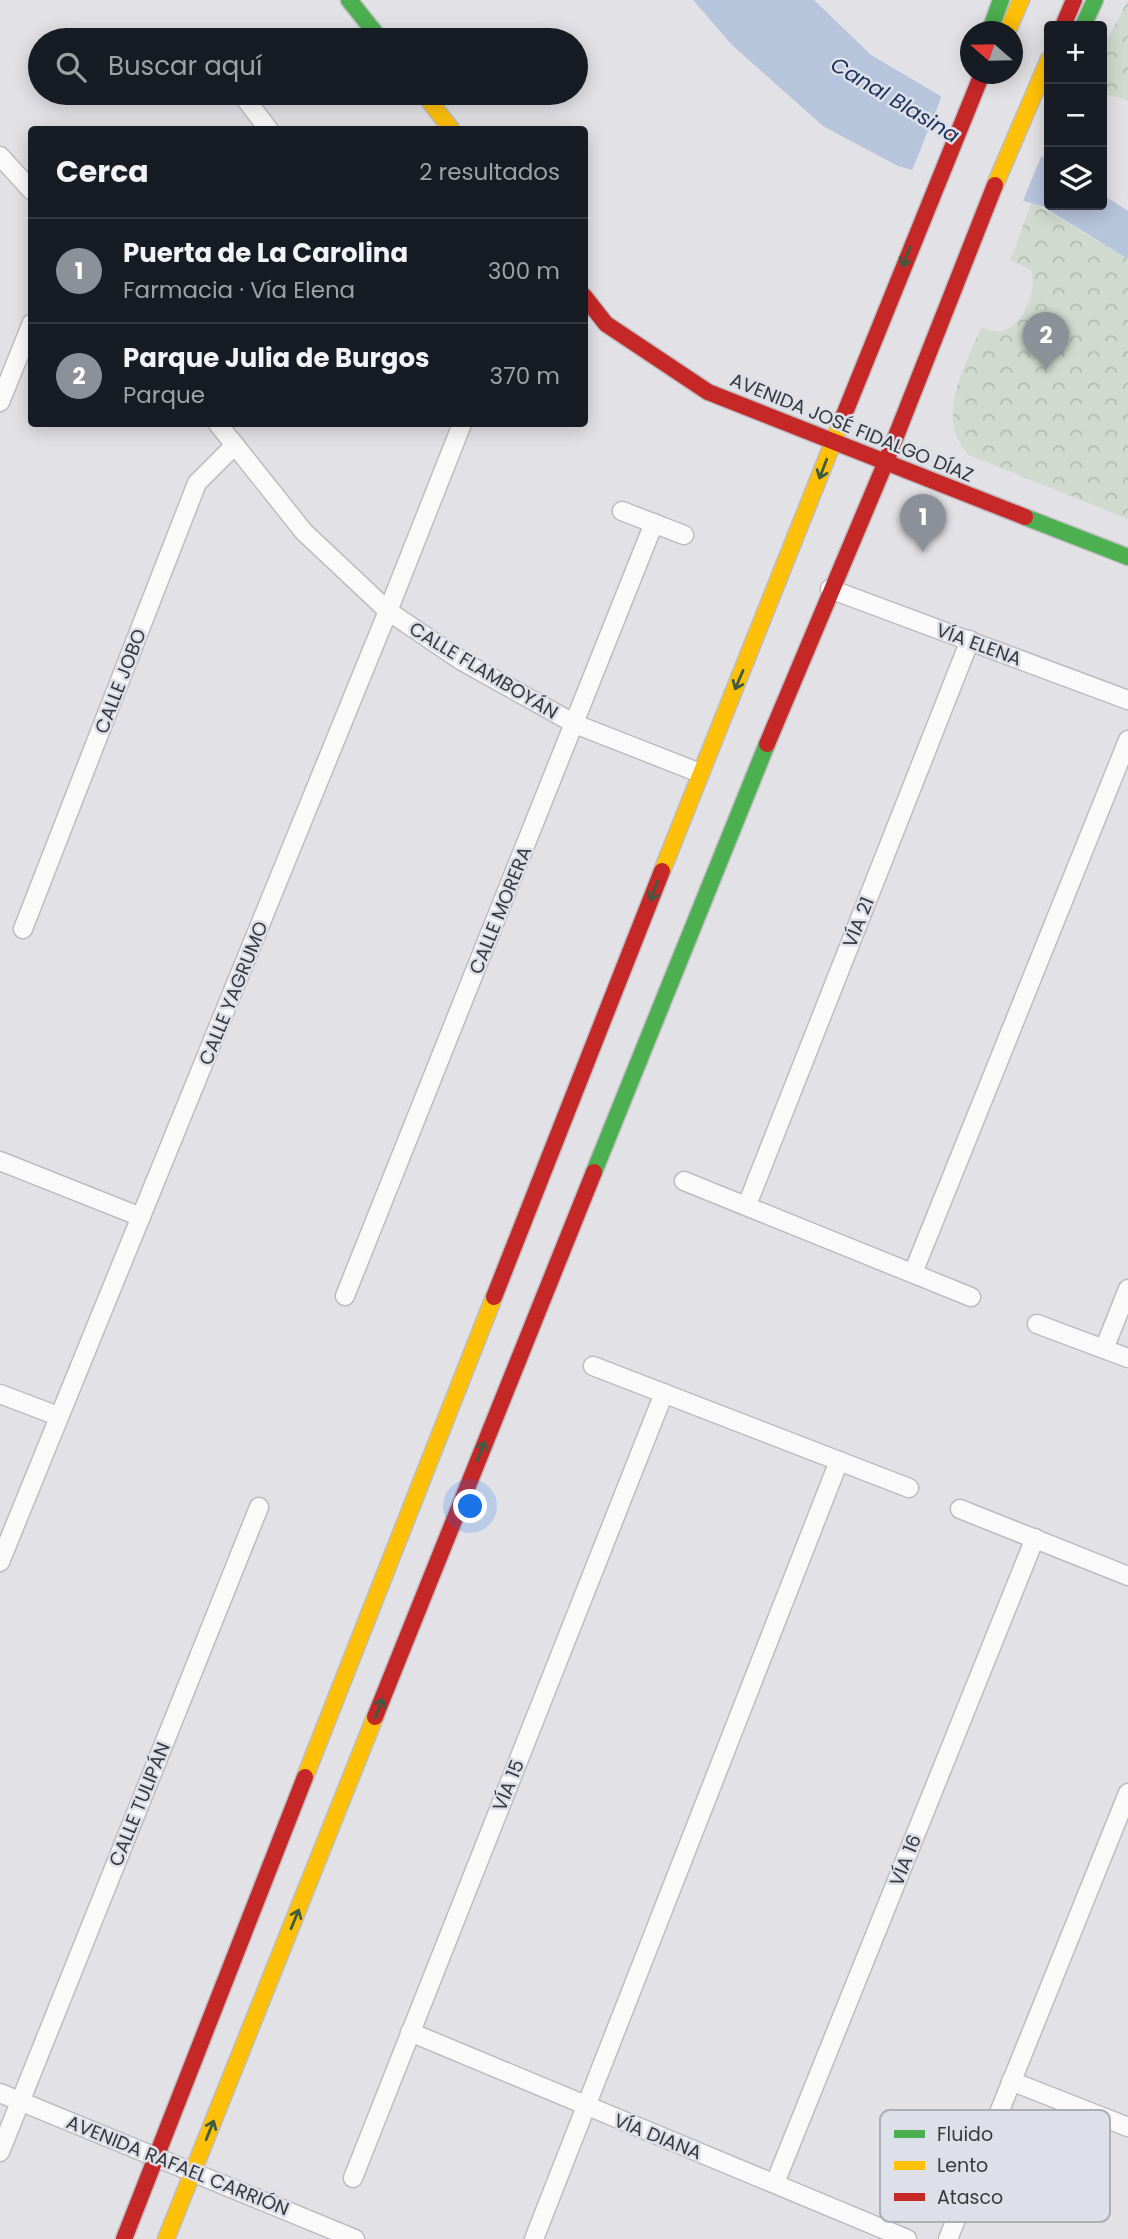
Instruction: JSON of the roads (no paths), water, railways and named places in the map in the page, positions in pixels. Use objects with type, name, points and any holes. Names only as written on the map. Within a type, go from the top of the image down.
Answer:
[{"type":"main road","points":[[349,0],[371,28]]},
{"type":"main road","points":[[993,21],[1000,0]]},
{"type":"main road","points":[[1012,21],[1021,0]]},
{"type":"main road","points":[[1065,21],[1074,0]]},
{"type":"main road","points":[[1085,21],[1095,0]]},
{"type":"main road","points":[[124,2239],[700,773],[783,574],[931,193],[978,84]]},
{"type":"main road","points":[[166,2239],[830,589],[886,464],[983,214],[1012,146],[1043,93]]},
{"type":"main road","points":[[432,105],[449,126]]},
{"type":"main road","name":"AVENIDA JOSÉ FIDALGO DÍAZ","points":[[588,301],[606,324],[708,392],[1128,557]]},
{"type":"street","points":[[249,105],[266,126]]},
{"type":"street","points":[[0,156],[28,187]]},
{"type":"street","points":[[0,402],[28,333]]},
{"type":"street","name":"CALLE FLAMBOYÁN","points":[[220,427],[304,532],[388,611],[462,661],[575,724],[700,773]]},
{"type":"street","name":"CALLE YAGRUMO","points":[[0,1562],[461,427]]},
{"type":"street","name":"CALLE JOBO","points":[[23,929],[197,483],[235,445]]},
{"type":"street","points":[[622,511],[684,535]]},
{"type":"street","name":"CALLE MORERA","points":[[345,1296],[654,523]]},
{"type":"street","name":"VÍA ELENA","points":[[830,589],[1128,700]]},
{"type":"street","name":"VÍA 21","points":[[747,1205],[970,640]]},
{"type":"street","points":[[914,1273],[1128,740]]},
{"type":"street","points":[[0,1161],[141,1217]]},
{"type":"street","points":[[684,1181],[971,1297]]},
{"type":"street","points":[[1104,1349],[1128,1289]]},
{"type":"street","points":[[1037,1324],[1128,1358]]},
{"type":"street","points":[[593,1366],[909,1488]]},
{"type":"street","name":"VÍA 15","points":[[353,2178],[664,1393]]},
{"type":"street","points":[[0,1394],[58,1416]]},
{"type":"street","points":[[534,2239],[839,1461]]},
{"type":"street","name":"CALLE TULIPÁN","points":[[0,2152],[259,1507]]},
{"type":"street","points":[[960,1509],[1128,1576]]},
{"type":"street","name":"VÍA 16","points":[[775,2183],[1035,1538]]},
{"type":"street","points":[[999,2110],[1128,1793]]},
{"type":"street","name":"VÍA DIANA","points":[[410,2032],[907,2239]]},
{"type":"street","points":[[1011,2081],[1085,2110]]},
{"type":"street","name":"AVENIDA RAFAEL CARRIÓN","points":[[0,2093],[158,2155],[355,2239]]},
{"type":"street","points":[[1110,2120],[1128,2127]]},
{"type":"street","points":[[948,2239],[955,2222]]},
{"type":"water","name":"Canal Blasina","points":[[693,0],[814,0],[871,55],[1044,157],[1044,207],[898,166],[823,126],[732,45]]},
{"type":"water","points":[[1107,197],[1128,211],[1128,259],[1048,210],[1107,210]]},
{"type":"place","name":"Parque Julia de Burgos","points":[[1046,370]]},
{"type":"place","name":"Puerta de La Carolina","points":[[923,552]]}]
